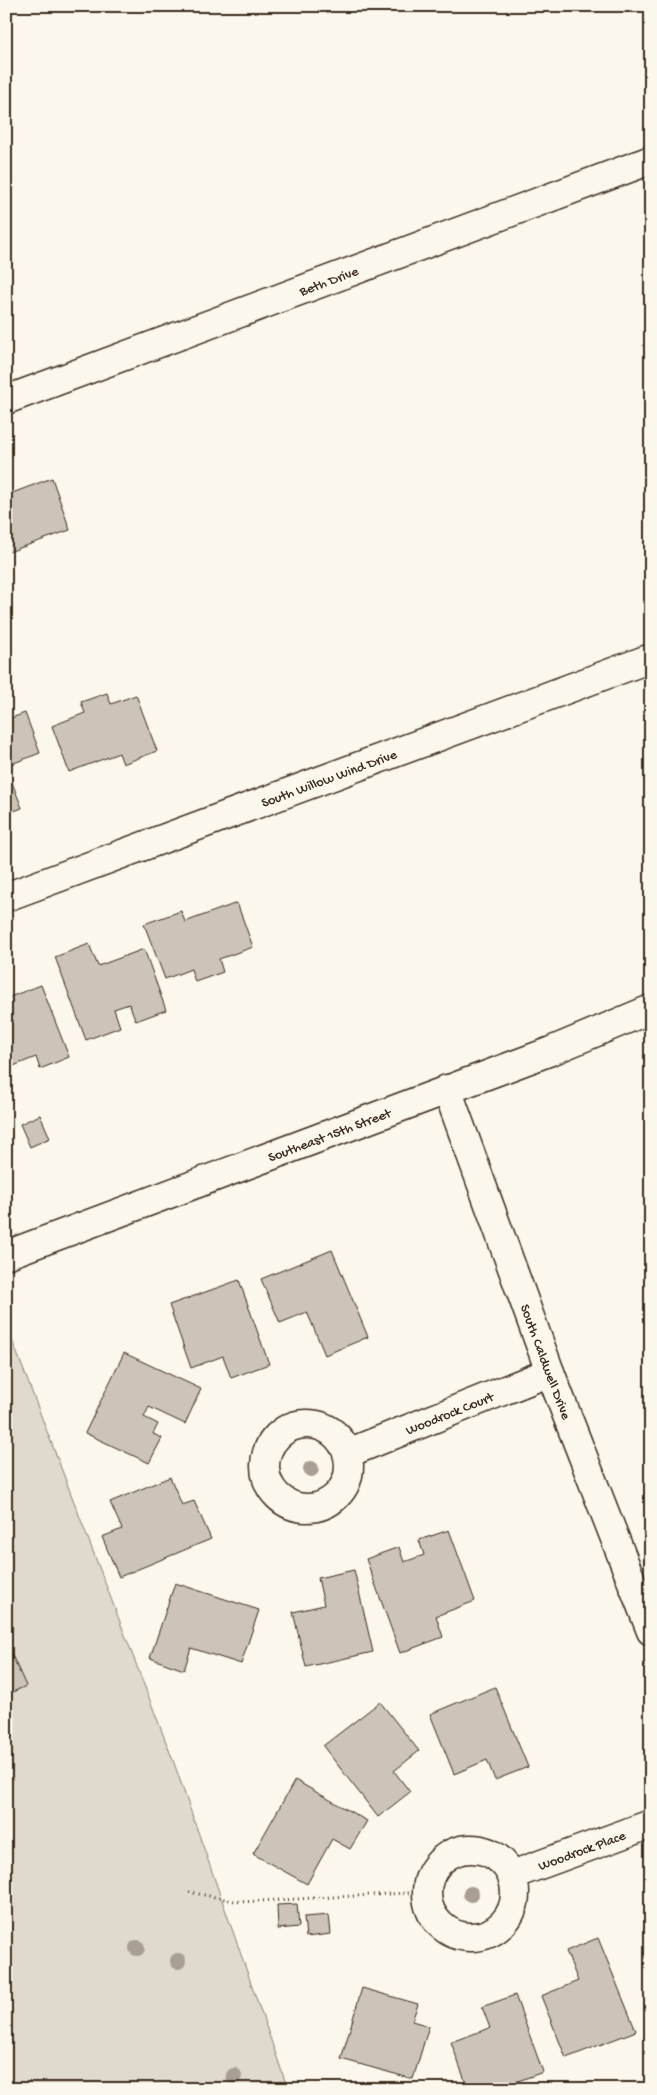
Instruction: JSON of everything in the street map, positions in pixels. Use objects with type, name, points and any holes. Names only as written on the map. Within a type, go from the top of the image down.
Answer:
[{"type":"street","name":"Beth Drive","points":[[6,400],[651,160]]},
{"type":"street","name":"South Willow Wind Drive","points":[[6,896],[651,658]]},
{"type":"street","name":"Southeast 15th Street","points":[[6,1255],[551,1050],[651,1009]]},
{"type":"street","name":"South Caldwell Drive","points":[[446,1090],[550,1372],[651,1631]]},
{"type":"street","name":"Woodrock Court","points":[[348,1453],[550,1372]]},
{"type":"street","name":"Woodrock Place","points":[[512,1875],[651,1824]]},
{"type":"street","points":[[469,1848],[482,1850],[494,1855],[505,1864],[512,1875],[515,1889],[514,1903],[508,1916],[499,1927],[487,1934],[472,1937],[458,1935],[445,1928],[435,1919],[428,1906],[426,1892],[429,1878],[435,1866],[444,1857],[456,1851],[469,1848]]},
{"type":"path","points":[[189,1892],[240,1902],[426,1892]]},
{"type":"shaded area","points":[[9,1332],[174,1763],[288,2089],[6,2089],[6,1333]]},
{"type":"building","points":[[52,478],[70,530],[6,553],[6,493],[7,495]]},
{"type":"building","points":[[107,693],[111,704],[136,695],[157,751],[123,764],[119,753],[69,772],[52,726],[85,713],[81,702]]},
{"type":"building","points":[[25,713],[40,753],[6,766],[6,720]]},
{"type":"building","points":[[6,767],[22,808],[6,814]]},
{"type":"building","points":[[237,903],[253,947],[219,959],[223,972],[195,982],[191,969],[165,979],[144,924],[181,911],[185,922]]},
{"type":"building","points":[[89,944],[98,966],[144,949],[166,1010],[136,1021],[129,1004],[114,1009],[120,1027],[86,1040],[55,957]]},
{"type":"building","points":[[41,985],[69,1057],[40,1069],[36,1057],[6,1069],[6,996],[7,998]]},
{"type":"building","points":[[40,1115],[50,1138],[30,1147],[20,1124]]},
{"type":"building","points":[[332,1250],[368,1337],[325,1355],[307,1312],[280,1323],[261,1279]]},
{"type":"building","points":[[239,1280],[269,1364],[231,1378],[223,1356],[191,1368],[169,1305]]},
{"type":"building","points":[[124,1353],[201,1389],[185,1424],[149,1407],[144,1417],[158,1424],[153,1434],[162,1438],[149,1463],[85,1433]]},
{"type":"building","points":[[170,1477],[182,1505],[194,1501],[211,1539],[119,1577],[102,1537],[122,1529],[110,1502]]},
{"type":"building","points":[[449,1530],[475,1601],[436,1616],[443,1637],[400,1653],[366,1559],[399,1547],[404,1562],[424,1555],[419,1540]]},
{"type":"building","points":[[354,1570],[373,1652],[306,1667],[293,1612],[324,1605],[318,1578]]},
{"type":"building","points":[[175,1583],[259,1610],[241,1664],[191,1648],[184,1670],[150,1658]]},
{"type":"building","points":[[6,1642],[26,1686],[6,1695]]},
{"type":"building","points":[[495,1687],[528,1767],[495,1780],[487,1760],[454,1774],[430,1714]]},
{"type":"building","points":[[380,1702],[419,1751],[394,1771],[410,1792],[378,1817],[323,1746]]},
{"type":"building","points":[[295,1780],[367,1821],[350,1849],[332,1839],[307,1884],[253,1854]]},
{"type":"building","points":[[297,1904],[299,1927],[278,1929],[277,1905]]},
{"type":"building","points":[[329,1915],[331,1934],[306,1937],[304,1917]]},
{"type":"building","points":[[598,1938],[636,2031],[566,2058],[541,1996],[578,1981],[566,1951]]},
{"type":"building","points":[[362,1988],[418,2004],[412,2021],[429,2026],[413,2079],[341,2059]]},
{"type":"building","points":[[515,1995],[543,2072],[496,2089],[468,2089],[451,2042],[490,2028],[482,2007]]}]
